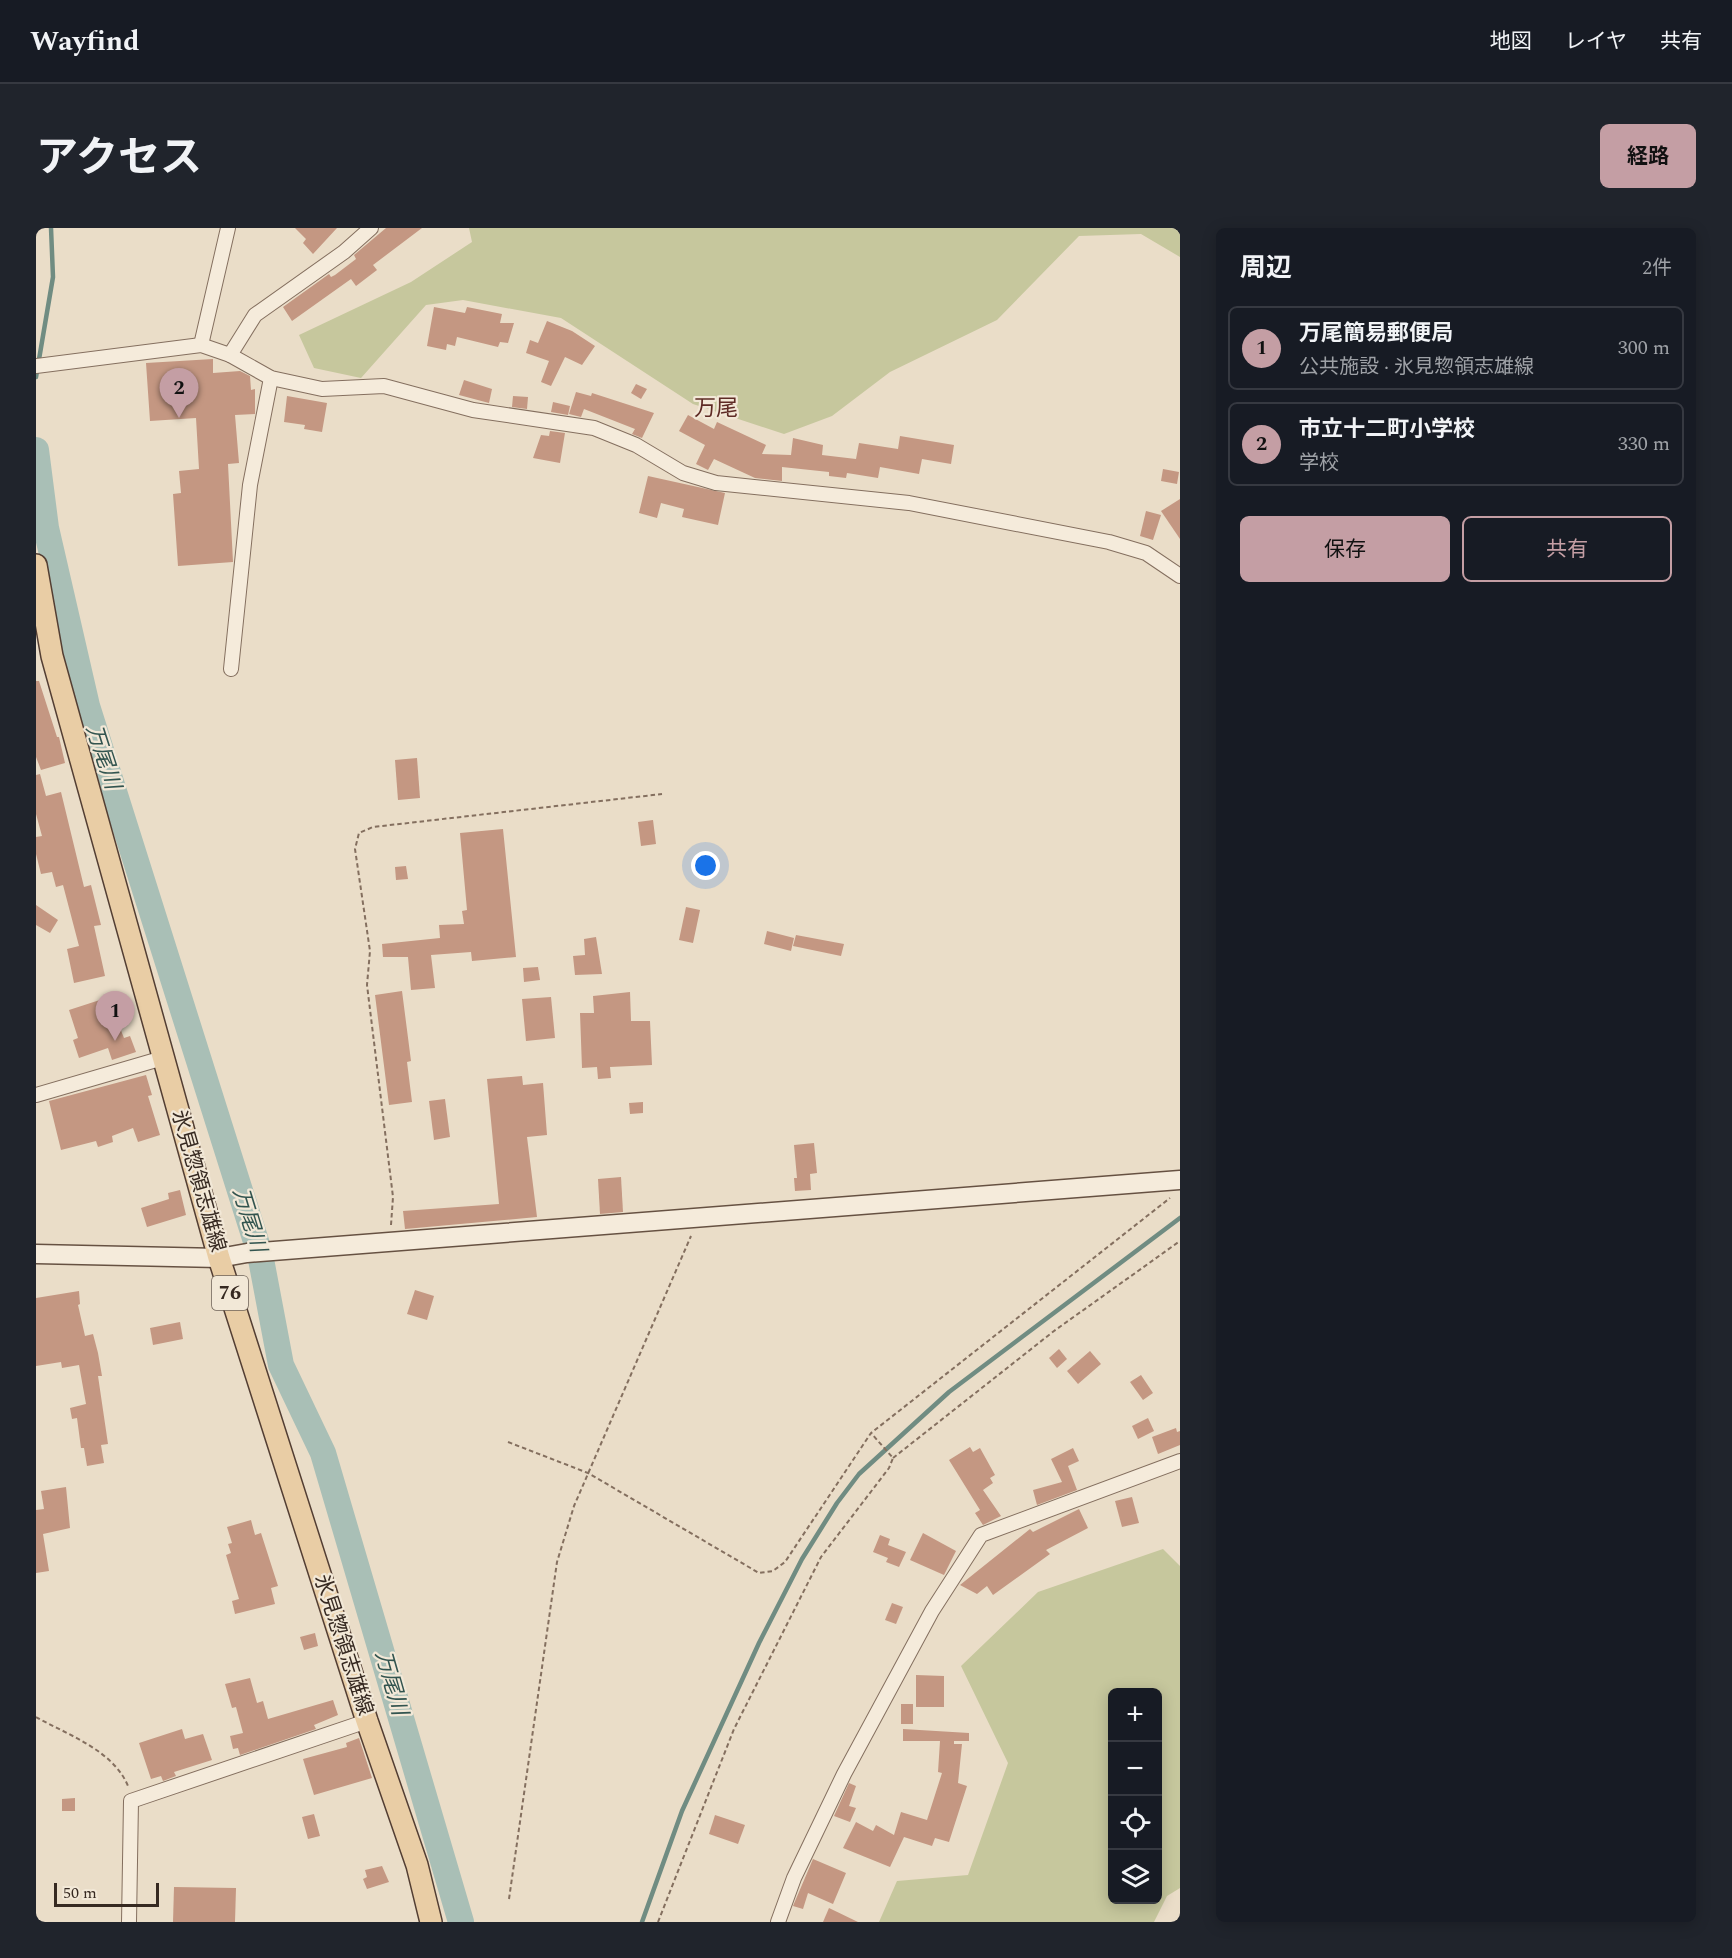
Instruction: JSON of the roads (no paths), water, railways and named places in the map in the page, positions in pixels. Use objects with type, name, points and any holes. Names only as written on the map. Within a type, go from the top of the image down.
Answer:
[{"type":"main road","name":"氷見惣領志雄線","points":[[36,565],[44,657],[164,1058],[219,1258],[367,1721],[417,1865],[431,1922]]},
{"type":"street","points":[[201,345],[228,228]]},
{"type":"street","points":[[230,355],[255,315],[344,252],[371,228]]},
{"type":"street","points":[[36,366],[201,345],[230,355],[271,378],[322,389],[384,386],[473,410],[594,428],[636,445],[683,473],[716,483],[909,503],[1052,530],[1146,553],[1180,576]]},
{"type":"street","points":[[231,669],[250,485],[271,378]]},
{"type":"street","points":[[36,1095],[164,1058]]},
{"type":"street","points":[[36,1254],[219,1258],[247,1253],[698,1219],[1176,1188]]},
{"type":"street","points":[[778,1922],[795,1878],[844,1773],[932,1611],[981,1535],[1180,1461]]},
{"type":"street","points":[[129,1922],[131,1801],[367,1721]]},
{"type":"waterway","points":[[36,377],[53,277],[51,228]]},
{"type":"waterway","name":"万尾川","points":[[36,450],[46,528],[87,706],[260,1254],[281,1365],[323,1453],[461,1922]]},
{"type":"waterway","points":[[642,1922],[682,1811],[759,1643],[802,1559],[837,1503],[859,1474],[949,1392],[1180,1218]]},
{"type":"place","name":"市立十二町小学校","points":[[179,418]]},
{"type":"place","name":"万尾簡易郵便局","points":[[115,1041]]},
{"type":"district","name":"万尾","points":[[716,408]]}]
